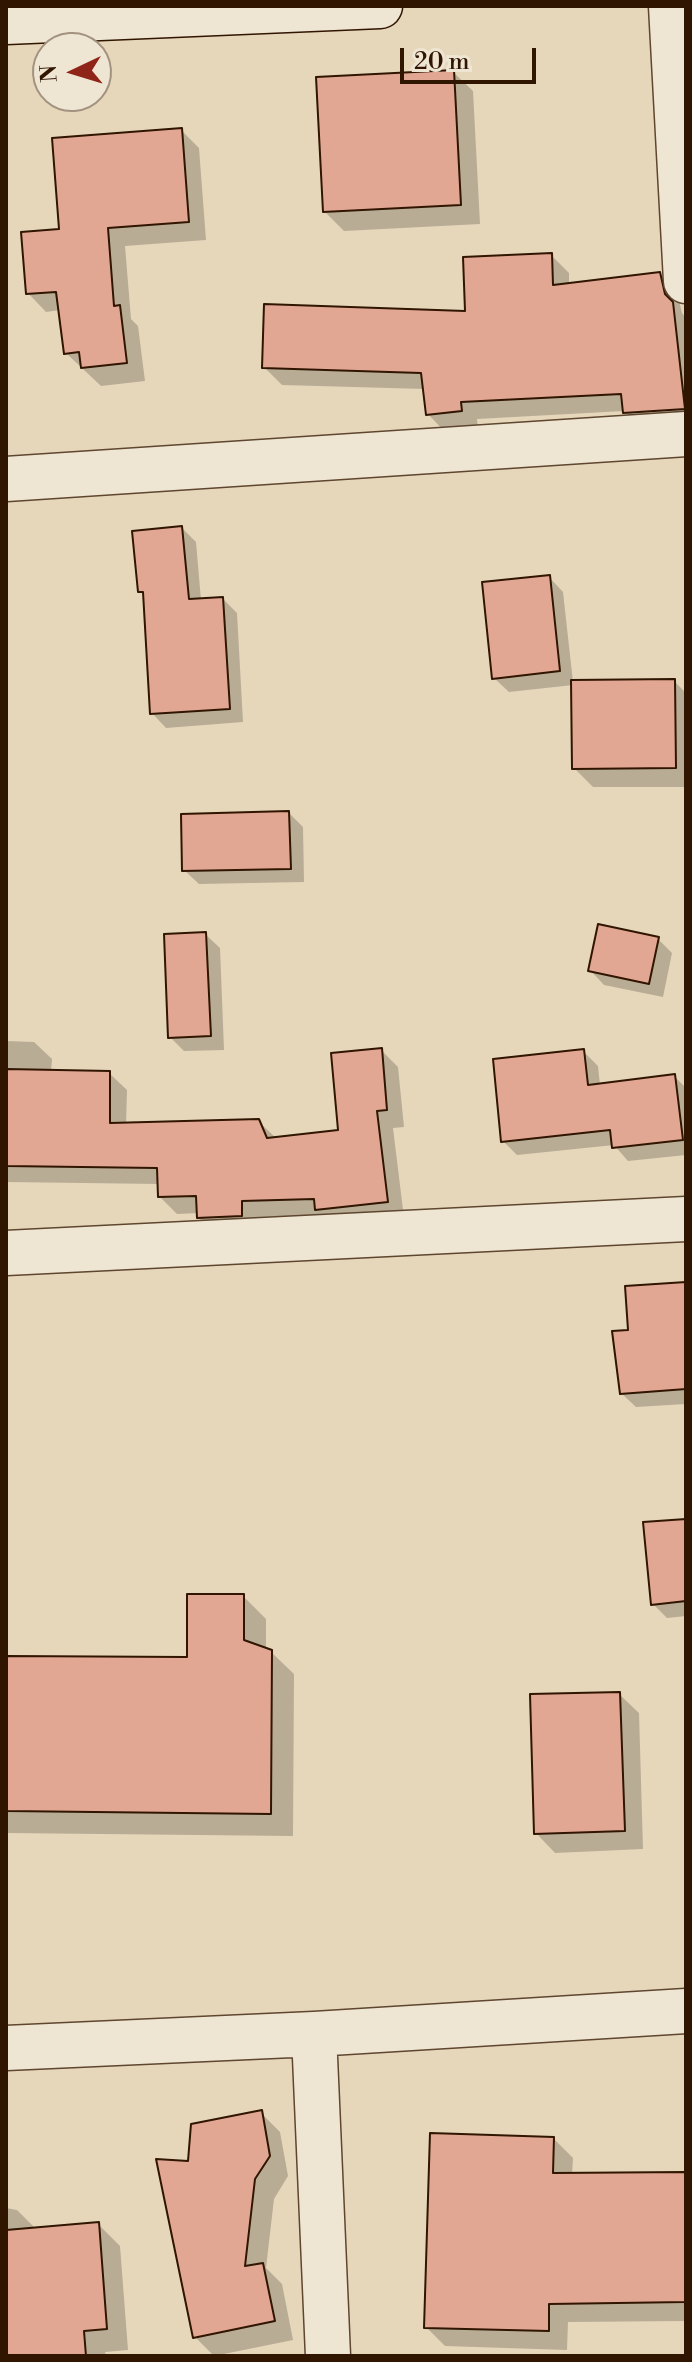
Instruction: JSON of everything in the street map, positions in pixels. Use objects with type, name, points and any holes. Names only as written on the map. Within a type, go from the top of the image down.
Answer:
[{"type":"street","points":[[6,22],[380,6]]},
{"type":"street","points":[[671,6],[686,281]]},
{"type":"street","points":[[6,479],[686,434]]},
{"type":"street","points":[[6,1253],[686,1219]]},
{"type":"street","points":[[6,2048],[314,2034],[686,2011]]},
{"type":"street","points":[[314,2034],[328,2356]]},
{"type":"building","points":[[454,70],[461,205],[323,212],[316,77]]},
{"type":"building","points":[[182,128],[189,222],[108,228],[114,306],[120,305],[127,363],[81,368],[79,352],[64,354],[56,292],[26,294],[21,232],[59,229],[52,138]]},
{"type":"building","points":[[552,253],[553,285],[660,272],[665,294],[673,302],[685,409],[623,413],[621,394],[461,402],[462,411],[426,415],[421,373],[262,368],[264,304],[465,311],[463,257]]},
{"type":"building","points":[[182,526],[189,599],[223,597],[230,709],[150,714],[143,592],[138,592],[132,531]]},
{"type":"building","points":[[550,575],[560,671],[492,679],[482,582]]},
{"type":"building","points":[[675,679],[676,768],[572,769],[571,680]]},
{"type":"building","points":[[289,811],[291,869],[182,871],[181,814]]},
{"type":"building","points":[[598,924],[659,937],[649,984],[588,971]]},
{"type":"building","points":[[206,932],[211,1036],[168,1038],[164,934]]},
{"type":"building","points":[[382,1048],[387,1110],[377,1111],[388,1202],[315,1210],[314,1199],[242,1201],[242,1216],[197,1218],[196,1196],[158,1197],[157,1168],[6,1166],[6,1069],[110,1071],[110,1123],[259,1119],[267,1138],[338,1130],[331,1053]]},
{"type":"building","points":[[584,1049],[588,1085],[675,1074],[683,1140],[612,1148],[610,1130],[501,1142],[493,1059]]},
{"type":"building","points":[[686,1282],[686,1389],[620,1394],[612,1331],[628,1330],[625,1286]]},
{"type":"building","points":[[686,1519],[686,1601],[651,1605],[643,1522]]},
{"type":"building","points":[[187,1594],[244,1594],[244,1640],[272,1650],[271,1814],[6,1811],[6,1656],[187,1657]]},
{"type":"building","points":[[620,1692],[625,1831],[534,1834],[530,1694]]},
{"type":"building","points":[[262,2110],[270,2156],[255,2179],[245,2266],[263,2263],[275,2321],[193,2338],[156,2159],[188,2161],[191,2124]]},
{"type":"building","points":[[430,2133],[554,2137],[553,2173],[686,2172],[686,2302],[549,2304],[549,2331],[424,2328]]},
{"type":"building","points":[[99,2222],[107,2329],[84,2331],[86,2356],[6,2356],[6,2230]]}]
